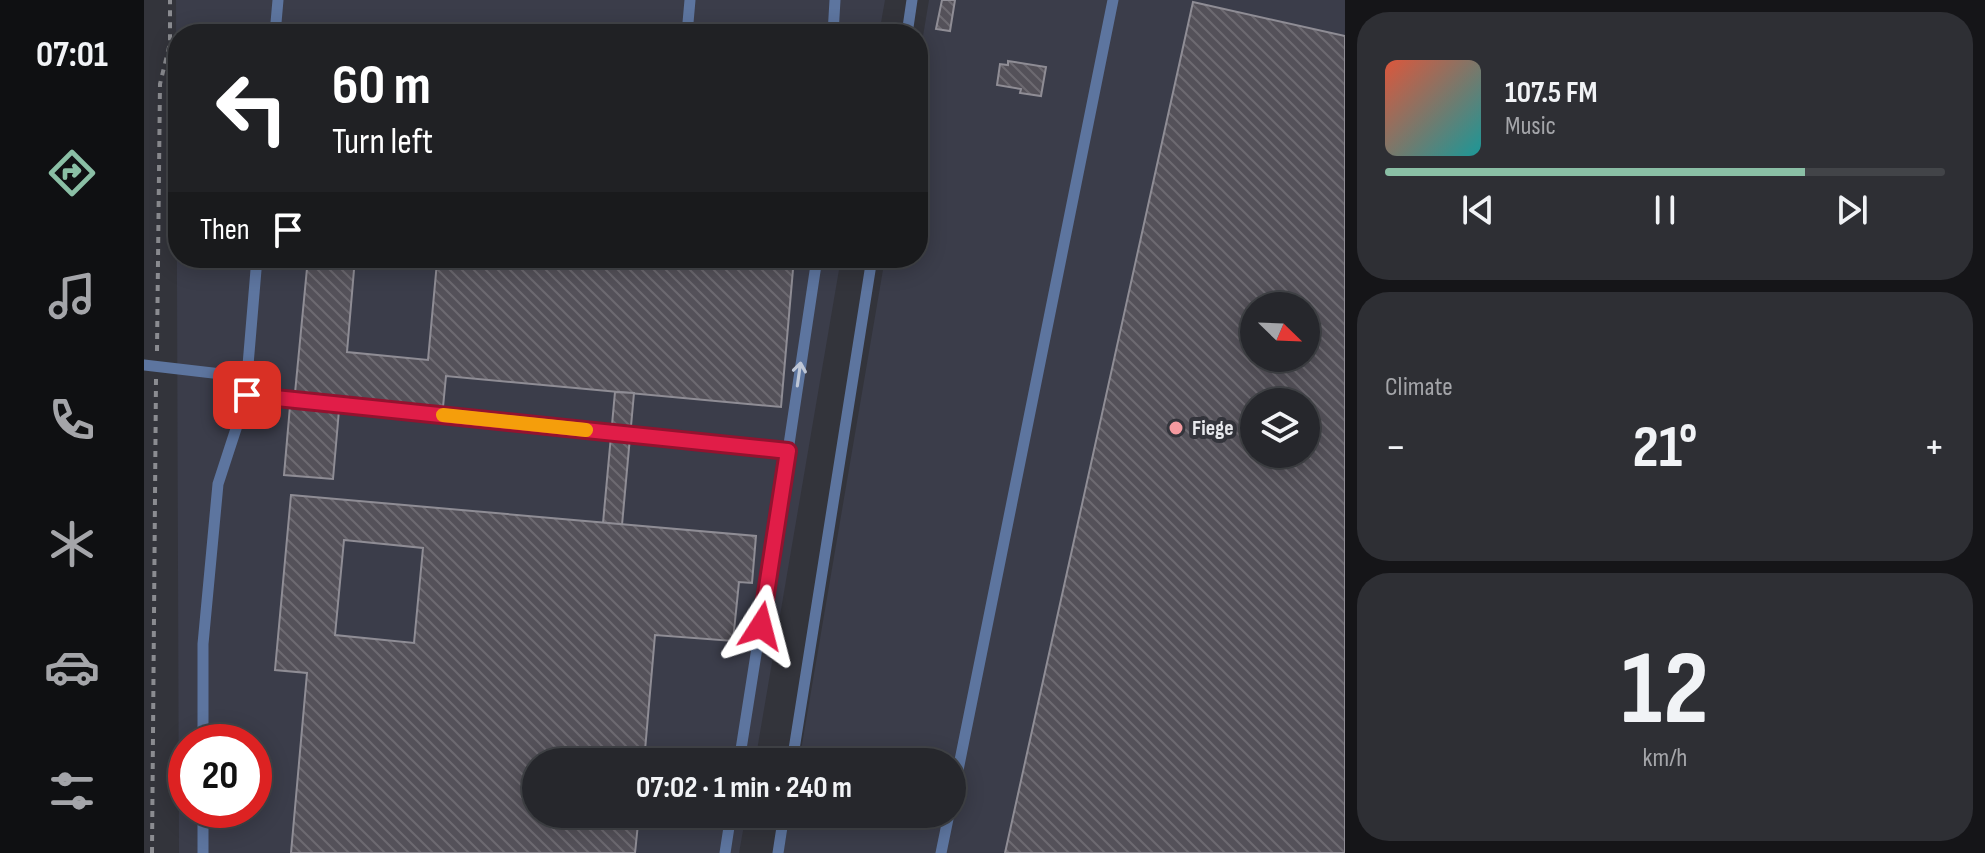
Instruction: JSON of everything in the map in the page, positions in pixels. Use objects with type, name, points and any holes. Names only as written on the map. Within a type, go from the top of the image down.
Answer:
[{"type":"lane","points":[[276,24],[278,0]]},
{"type":"lane","points":[[688,24],[690,0]]},
{"type":"lane","points":[[834,24],[835,0]]},
{"type":"lane","points":[[908,24],[912,0]]},
{"type":"lane","points":[[962,748],[1113,0]]},
{"type":"lane","points":[[203,724],[203,644],[218,484],[247,395],[256,268]]},
{"type":"lane","points":[[741,748],[815,268]]},
{"type":"lane","points":[[794,748],[870,268]]},
{"type":"lane","points":[[150,365],[247,377]]},
{"type":"lane","points":[[247,395],[788,451]]},
{"type":"lane","points":[[203,828],[203,853]]},
{"type":"lane","points":[[725,853],[729,828]]},
{"type":"lane","points":[[778,853],[782,828]]},
{"type":"lane","points":[[941,853],[946,828]]},
{"type":"path","points":[[170,0],[170,24]]},
{"type":"path","points":[[152,853],[150,365],[160,84],[168,51]]},
{"type":"shaded area","points":[[176,0],[885,0],[881,24],[176,24]]},
{"type":"shaded area","points":[[929,0],[1345,0],[1345,853],[783,853],[787,828],[966,828],[966,748],[801,748],[883,268],[928,268],[928,24],[925,24]]},
{"type":"shaded area","points":[[177,268],[839,268],[757,748],[522,748],[522,828],[743,828],[739,853],[179,853],[179,828],[272,828],[272,724],[179,724]]},
{"type":"building","points":[[942,0],[955,0],[950,31],[936,29]]},
{"type":"building","name":"Fiege","points":[[1193,2],[1345,36],[1345,853],[1005,853]]},
{"type":"building","points":[[1008,61],[1046,67],[1041,96],[997,85],[1000,64],[1008,65]]},
{"type":"building","points":[[307,268],[354,268],[347,352],[428,360],[436,268],[793,268],[781,407],[446,376],[443,407],[295,393]]},
{"type":"building","points":[[615,392],[634,393],[622,525],[603,523]]},
{"type":"building","points":[[290,406],[339,410],[333,479],[284,475]]},
{"type":"building","points":[[291,495],[756,536],[752,583],[739,582],[733,641],[655,635],[645,748],[522,748],[522,828],[638,828],[635,853],[291,853],[307,673],[275,670]],"holes":[[[344,540],[423,548],[414,643],[335,635]]]},
{"type":"slow traffic","points":[[443,415],[586,430]]},
{"type":"place","name":"Fiege","points":[[1176,428]]},
{"type":"route","points":[[247,395],[788,451],[761,626]]}]
